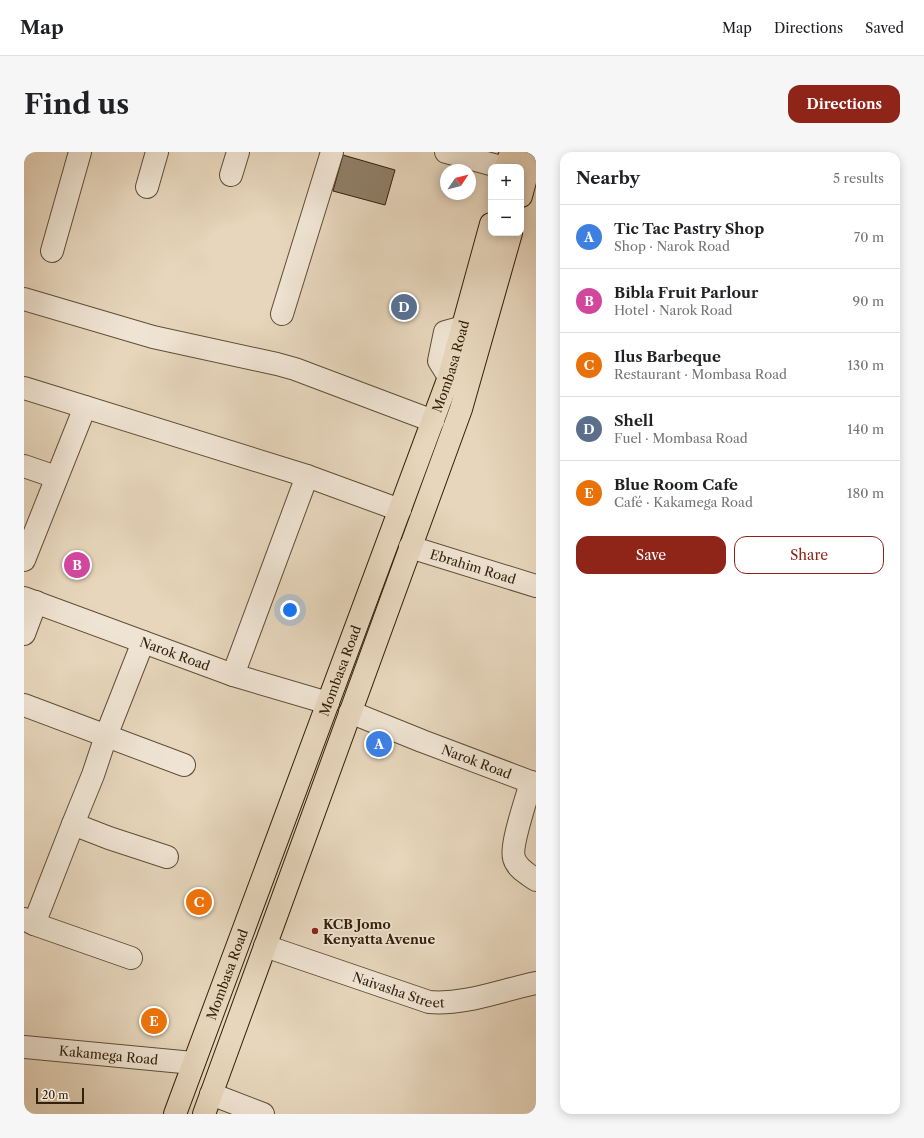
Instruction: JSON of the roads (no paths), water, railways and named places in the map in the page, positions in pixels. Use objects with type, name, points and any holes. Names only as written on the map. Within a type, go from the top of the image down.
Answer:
[{"type":"highway","points":[[507,164],[511,152]]},
{"type":"highway","points":[[527,193],[533,152]]},
{"type":"highway","name":"Mombasa Road","points":[[174,1114],[449,377],[488,235]]},
{"type":"highway","name":"Mombasa Road","points":[[208,1104],[461,409],[509,236]]},
{"type":"highway","points":[[342,664],[365,672]]},
{"type":"highway","points":[[311,749],[334,757]]},
{"type":"street","points":[[52,251],[80,152]]},
{"type":"street","points":[[147,187],[157,152]]},
{"type":"street","points":[[231,175],[238,152]]},
{"type":"street","points":[[282,314],[332,152]]},
{"type":"street","points":[[446,152],[490,164]]},
{"type":"street","points":[[24,298],[153,337],[295,369],[433,421]]},
{"type":"street","points":[[24,388],[307,476],[400,510]]},
{"type":"street","points":[[24,560],[85,407]]},
{"type":"street","points":[[24,466],[56,477]]},
{"type":"street","points":[[233,675],[307,476]]},
{"type":"street","name":"Ebrahim Road","points":[[410,547],[536,586]]},
{"type":"street","points":[[24,634],[30,600]]},
{"type":"street","name":"Narok Road","points":[[30,600],[233,675],[328,703]]},
{"type":"street","points":[[131,958],[29,921],[73,824],[143,642]]},
{"type":"street","points":[[24,705],[184,765]]},
{"type":"street","name":"Narok Road","points":[[350,712],[534,783]]},
{"type":"street","points":[[534,783],[514,842],[514,858],[519,868],[536,880]]},
{"type":"street","points":[[73,824],[109,838],[167,857]]},
{"type":"street","name":"Naivasha Street","points":[[265,946],[429,1002],[440,1003],[469,1000],[515,987],[536,983]]},
{"type":"street","name":"Kakamega Road","points":[[24,1047],[193,1064]]},
{"type":"street","points":[[208,1104],[263,1114]]},
{"type":"place","name":"Shell","points":[[404,307]]},
{"type":"place","name":"Bibla Fruit Parlour","points":[[77,565]]},
{"type":"place","name":"Tic Tac Pastry Shop","points":[[379,744]]},
{"type":"place","name":"Ilus Barbeque","points":[[199,902]]},
{"type":"place","name":"KCB Jomo Kenyatta Avenue","points":[[315,931]]},
{"type":"place","name":"Blue Room Cafe","points":[[154,1021]]}]
